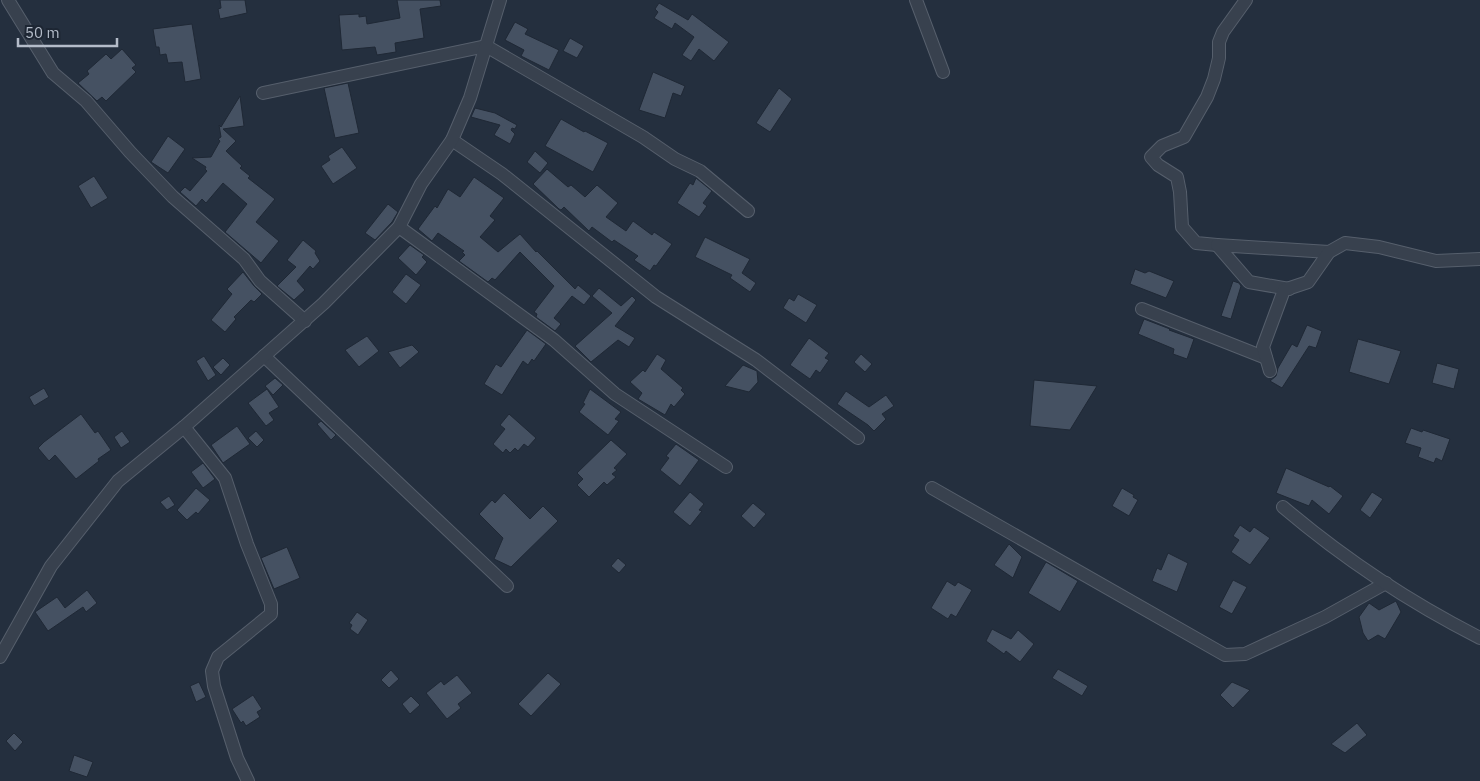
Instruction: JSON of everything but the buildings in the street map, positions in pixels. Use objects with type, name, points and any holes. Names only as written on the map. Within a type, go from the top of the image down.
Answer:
[{"type":"street","points":[[8,0],[53,73],[86,101],[130,152],[173,197],[244,258],[260,281],[305,320]]},
{"type":"street","points":[[0,657],[51,566],[118,481],[184,427],[324,303],[398,227],[421,184],[452,140],[470,98],[500,0]]},
{"type":"street","points":[[916,0],[943,72]]},
{"type":"street","points":[[1246,0],[1223,32],[1219,42],[1219,58],[1214,79],[1207,97],[1184,137],[1162,146],[1151,157],[1158,165],[1177,177],[1182,227],[1196,243],[1329,252]]},
{"type":"street","points":[[263,93],[486,46],[643,137],[675,159],[700,171],[748,211]]},
{"type":"street","points":[[452,140],[502,174],[656,297],[756,360],[858,438]]},
{"type":"street","points":[[398,227],[554,340],[615,394],[726,467]]},
{"type":"street","points":[[1270,371],[1264,347],[1284,290],[1308,282],[1329,252],[1345,243],[1379,247],[1436,261],[1480,259]]},
{"type":"street","points":[[1217,245],[1249,282],[1289,289]]},
{"type":"street","points":[[1142,309],[1266,358]]},
{"type":"street","points":[[264,356],[507,586]]},
{"type":"street","points":[[184,427],[225,478],[247,544],[271,604],[271,614],[218,657],[212,671],[214,686],[234,749],[248,781]]},
{"type":"street","points":[[932,488],[1225,655],[1245,654],[1325,617],[1386,583]]},
{"type":"street","points":[[1283,507],[1341,555],[1446,621],[1480,638]]}]
